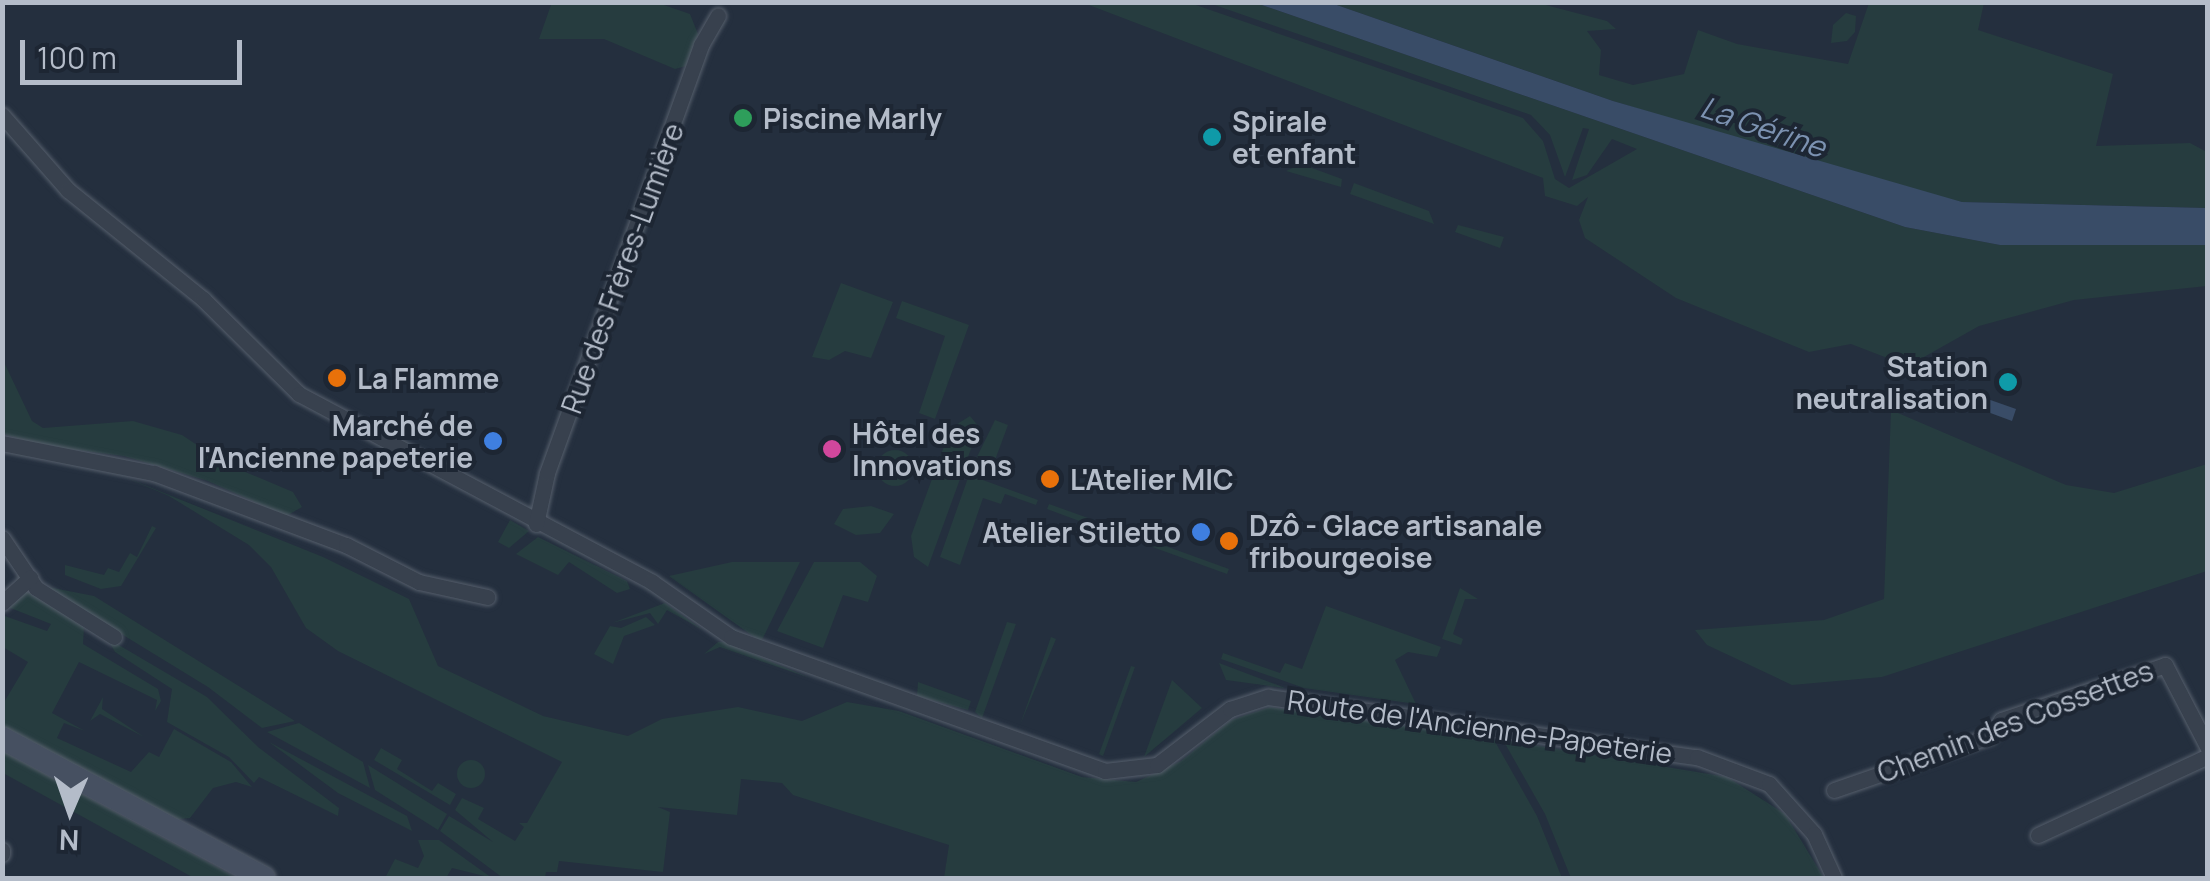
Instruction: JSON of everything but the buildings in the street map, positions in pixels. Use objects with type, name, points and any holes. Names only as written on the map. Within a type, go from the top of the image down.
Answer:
[{"type":"main road","points":[[2,738],[264,878]]},
{"type":"street","name":"Rue des Frères-Lumière","points":[[536,524],[547,473],[701,45],[718,15]]},
{"type":"street","name":"Route de l'Ancienne-Papeterie","points":[[2,114],[68,190],[203,299],[294,390],[536,524],[652,582],[731,638],[1106,771],[1157,765],[1230,709],[1268,697],[1697,757],[1769,784],[1814,834],[1834,878]]},
{"type":"street","points":[[2,443],[154,473],[346,545],[419,582],[487,597]]},
{"type":"street","points":[[2,538],[44,594],[114,638]]},
{"type":"street","points":[[2,604],[30,578]]},
{"type":"street","name":"Chemin des Cossettes","points":[[1834,790],[1990,736],[2001,720],[2165,665],[2208,748]]},
{"type":"street","points":[[2038,835],[2208,756]]},
{"type":"green space","points":[[552,2],[658,3],[690,14],[698,34],[686,66],[675,69],[604,39],[539,39]]},
{"type":"green space","points":[[1081,2],[1190,3],[1523,118],[1543,141],[1555,179],[1569,188],[1637,149],[1612,139],[1587,175],[1572,180],[1589,129],[1583,128],[1565,177],[1550,135],[1531,115],[1209,3],[1256,3],[1905,227],[2000,245],[2207,245],[2207,286],[2074,300],[1979,326],[1908,366],[1851,344],[1809,352],[1676,298],[1585,238],[1579,220],[1588,197],[1577,206],[1545,196],[1543,178]]},
{"type":"green space","points":[[1331,3],[1538,3],[1607,21],[1616,29],[1587,31],[1601,50],[1599,75],[1633,85],[1684,74],[1698,30],[1737,44],[1848,64],[1869,3],[1984,3],[1978,30],[2113,74],[2096,146],[2190,143],[2207,152],[2207,208],[1962,202],[1878,182],[1613,101]]},
{"type":"green space","points":[[1846,13],[1856,16],[1855,32],[1847,41],[1831,43],[1833,25]]},
{"type":"green space","points":[[1301,164],[1342,179],[1341,187],[1286,171]]},
{"type":"green space","points":[[1354,183],[1429,211],[1434,224],[1350,194]]},
{"type":"green space","points":[[1458,225],[1504,237],[1500,248],[1455,232]]},
{"type":"green space","points":[[841,283],[893,302],[871,358],[845,351],[829,360],[812,357]]},
{"type":"green space","points":[[902,301],[969,325],[935,419],[919,413],[945,336],[896,318]]},
{"type":"green space","points":[[2,358],[32,421],[43,428],[133,421],[182,435],[224,463],[293,492],[302,507],[286,516],[208,481],[124,456],[44,446],[4,434]]},
{"type":"green space","points":[[1891,410],[2066,485],[2114,493],[2207,464],[2207,571],[1882,677],[1792,685],[1707,645],[1695,630],[1824,620],[1884,599]]},
{"type":"green space","points":[[970,416],[979,427],[928,567],[914,557],[911,536],[946,441],[954,426]]},
{"type":"green space","points":[[995,420],[1008,425],[991,471],[973,465]]},
{"type":"green space","points":[[895,450],[908,455],[913,468],[908,481],[895,486],[882,481],[877,468],[882,455]]},
{"type":"green space","points":[[117,474],[323,557],[409,599],[438,666],[543,716],[628,736],[662,719],[738,707],[802,721],[847,702],[899,711],[1082,777],[1136,782],[1181,761],[1231,720],[1270,707],[1493,738],[1537,816],[1562,878],[944,878],[949,845],[793,795],[782,783],[741,779],[737,815],[658,807],[670,812],[663,872],[559,861],[557,872],[546,872],[545,878],[503,878],[440,831],[449,816],[493,842],[455,810],[462,798],[484,808],[478,819],[515,841],[524,827],[519,823],[527,823],[562,762],[338,651],[306,628],[271,567],[249,545],[169,496]]},
{"type":"green space","points":[[969,475],[1038,500],[1036,505],[1005,494],[1001,504],[983,498],[960,565],[940,557]]},
{"type":"green space","points":[[1049,504],[1116,528],[1111,544],[1109,532],[1047,509]]},
{"type":"green space","points":[[871,506],[894,514],[880,533],[856,535],[834,524],[843,509]]},
{"type":"green space","points":[[510,520],[529,531],[509,548],[498,542]]},
{"type":"green space","points":[[152,526],[156,528],[121,586],[101,589],[65,575],[65,565],[104,575],[108,568],[119,572],[130,553],[137,557]]},
{"type":"green space","points":[[1124,531],[1229,569],[1227,574],[1122,536]]},
{"type":"green space","points":[[538,537],[627,581],[630,589],[617,593],[569,562],[558,575],[516,554]]},
{"type":"green space","points":[[732,562],[800,562],[761,642],[669,576]]},
{"type":"green space","points":[[814,562],[860,562],[877,576],[868,602],[843,595],[823,648],[777,631]]},
{"type":"green space","points":[[43,586],[94,596],[295,721],[262,728],[208,687]]},
{"type":"green space","points":[[1460,588],[1478,599],[1465,599],[1453,634],[1463,639],[1461,645],[1442,639]]},
{"type":"green space","points":[[25,590],[84,627],[83,644],[158,689],[161,701],[155,711],[157,700],[79,662],[52,713],[85,731],[64,723],[57,738],[131,772],[149,752],[159,757],[174,729],[231,762],[252,787],[236,782],[213,788],[190,818],[171,820],[3,728],[3,704],[28,662],[3,647],[2,615],[47,631],[51,624],[8,607]]},
{"type":"green space","points":[[665,603],[703,630],[667,610],[658,624],[650,613],[612,623]]},
{"type":"green space","points":[[1326,606],[1441,647],[1437,657],[1408,652],[1395,660],[1416,704],[1304,688],[1221,659],[1223,653],[1280,673],[1285,663],[1302,669]]},
{"type":"green space","points":[[646,617],[655,625],[624,636],[613,664],[594,654],[610,626],[621,628]]},
{"type":"green space","points":[[1007,622],[1016,624],[982,718],[975,712]]},
{"type":"green space","points":[[1051,637],[1056,639],[1020,725]]},
{"type":"green space","points":[[107,638],[207,697],[258,747],[339,808],[338,816],[259,777],[254,783],[229,757],[167,722],[172,689],[115,652]]},
{"type":"green space","points":[[718,642],[810,678],[720,647],[704,654]]},
{"type":"green space","points":[[1219,663],[1283,687],[1284,688],[1226,680]]},
{"type":"green space","points":[[1131,666],[1135,667],[1103,756],[1099,754]]},
{"type":"green space","points":[[1172,680],[1202,708],[1144,757]]},
{"type":"green space","points":[[918,682],[971,701],[968,710],[917,696]]},
{"type":"green space","points":[[103,697],[102,709],[144,737],[100,714],[90,721]]},
{"type":"green space","points":[[299,723],[363,762],[370,788],[267,732]]},
{"type":"green space","points":[[1503,740],[1727,777],[1785,814],[1824,878],[1571,878],[1545,814]]},
{"type":"green space","points":[[269,742],[407,816],[412,831],[338,793]]},
{"type":"green space","points":[[381,748],[402,760],[397,769],[432,791],[438,783],[456,794],[450,805],[374,760]]},
{"type":"green space","points":[[2,751],[237,878],[194,878],[3,773]]},
{"type":"green space","points":[[471,760],[481,764],[485,774],[481,784],[471,788],[461,784],[457,774],[461,764]]},
{"type":"green space","points":[[368,765],[447,814],[438,830],[375,790]]},
{"type":"green space","points":[[418,840],[439,840],[492,878],[452,868],[446,878],[385,878],[395,859],[418,868],[424,856]]},
{"type":"water","points":[[1256,3],[1331,3],[1613,101],[1962,202],[2207,208],[2207,245],[2000,245],[1905,227]]},
{"type":"water","points":[[1962,390],[2016,409],[2012,421],[1958,401]]},
{"type":"place","name":"Piscine Marly","points":[[743,118]]},
{"type":"place","name":"Spirale et enfant","points":[[1212,137]]},
{"type":"place","name":"La Flamme","points":[[337,378]]},
{"type":"place","name":"Station neutralisation","points":[[2008,382]]},
{"type":"place","name":"Marché de l'Ancienne papeterie","points":[[493,441]]},
{"type":"place","name":"Hôtel des Innovations","points":[[832,449]]},
{"type":"place","name":"L'Atelier MIC","points":[[1050,479]]},
{"type":"place","name":"Atelier Stiletto","points":[[1201,532]]},
{"type":"place","name":"Dzô - Glace artisanale fribourgeoise","points":[[1229,541]]},
{"type":"water label","name":"La Gérine","points":[[1763,127]]}]
